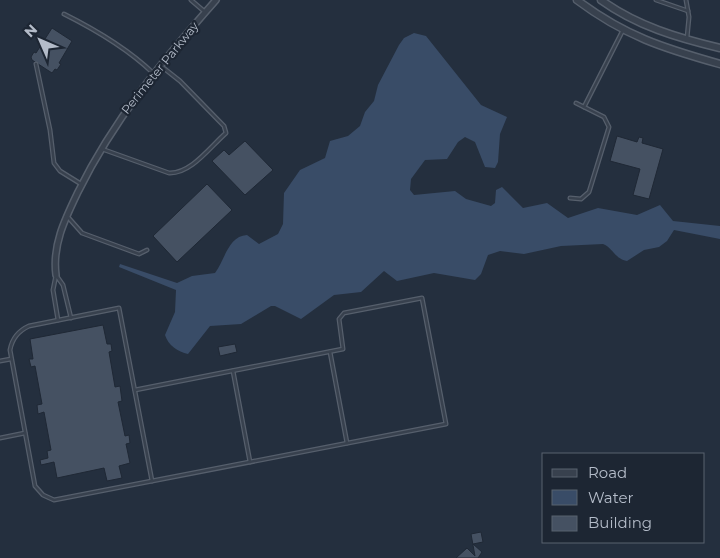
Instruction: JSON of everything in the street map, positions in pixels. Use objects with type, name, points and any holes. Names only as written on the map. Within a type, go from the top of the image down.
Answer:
[{"type":"street","name":"Perimeter Parkway","points":[[56,276],[57,245],[67,216],[101,149],[118,120],[153,72],[216,0]]},
{"type":"street","points":[[577,0],[623,30],[654,44],[720,64]]},
{"type":"street","points":[[601,0],[646,25],[687,40],[720,48]]},
{"type":"lane","points":[[191,0],[205,12]]},
{"type":"lane","points":[[656,0],[688,11]]},
{"type":"lane","points":[[686,0],[688,11],[687,40]]},
{"type":"lane","points":[[64,14],[97,31],[127,51],[153,72]]},
{"type":"lane","points":[[584,107],[623,30]]},
{"type":"lane","points":[[36,64],[50,130],[54,163],[60,171],[82,184]]},
{"type":"lane","points":[[101,149],[169,173],[178,173],[186,170],[226,133],[226,129],[180,80],[160,65]]},
{"type":"lane","points":[[570,198],[581,199],[589,192],[609,127],[604,117],[576,102]]},
{"type":"lane","points":[[67,216],[82,233],[139,254],[147,250]]},
{"type":"lane","points":[[56,276],[63,285],[71,318]]},
{"type":"lane","points":[[56,276],[53,290],[58,321]]},
{"type":"lane","points":[[135,390],[344,350],[339,319],[344,313],[422,298],[446,424],[347,443],[250,462],[152,481],[54,500],[35,486],[11,359],[11,343],[18,333],[29,326],[119,308],[152,481]]},
{"type":"lane","points":[[330,352],[347,443]]},
{"type":"lane","points":[[0,361],[11,359]]},
{"type":"lane","points":[[233,371],[250,462]]},
{"type":"lane","points":[[0,438],[25,433]]},
{"type":"water","points":[[414,33],[426,36],[481,105],[507,117],[500,134],[498,162],[495,168],[485,167],[475,142],[465,137],[458,142],[447,159],[425,160],[411,179],[410,190],[414,195],[455,191],[466,199],[491,206],[495,203],[496,190],[502,187],[523,208],[547,203],[568,218],[598,208],[637,215],[660,205],[673,221],[720,226],[720,239],[674,230],[667,241],[659,247],[644,250],[627,261],[620,258],[603,244],[561,246],[524,254],[500,251],[488,255],[481,274],[475,280],[434,273],[397,281],[384,271],[361,292],[334,295],[301,319],[275,306],[271,306],[241,324],[210,326],[188,354],[174,348],[168,342],[165,335],[175,312],[176,290],[119,267],[120,264],[177,283],[192,276],[215,273],[231,244],[241,236],[247,235],[259,244],[278,234],[283,224],[284,193],[300,170],[325,158],[330,141],[348,136],[360,126],[365,112],[374,101],[378,85],[399,45],[404,38]]},
{"type":"building","points":[[52,28],[72,41],[59,63],[61,64],[52,73],[32,60],[31,57],[34,52],[36,53]]},
{"type":"building","points":[[617,136],[637,142],[639,137],[643,138],[642,143],[663,149],[649,199],[633,195],[640,169],[610,161]]},
{"type":"building","points":[[245,141],[273,170],[245,195],[212,161],[224,150],[229,155]]},
{"type":"building","points":[[207,184],[232,210],[177,262],[153,236]]},
{"type":"building","points":[[103,325],[107,344],[111,344],[112,351],[109,352],[115,387],[120,386],[122,401],[118,402],[125,436],[129,435],[130,443],[126,444],[130,463],[119,466],[122,478],[107,481],[104,468],[57,478],[54,462],[41,465],[40,460],[48,458],[47,451],[51,450],[44,412],[38,414],[37,405],[42,404],[35,366],[31,367],[29,359],[33,359],[30,339]]},
{"type":"building","points":[[235,344],[237,352],[220,356],[218,347]]},
{"type":"building","points":[[481,532],[483,542],[473,544],[482,552],[478,558],[456,558],[467,548],[475,556],[471,534]]}]
